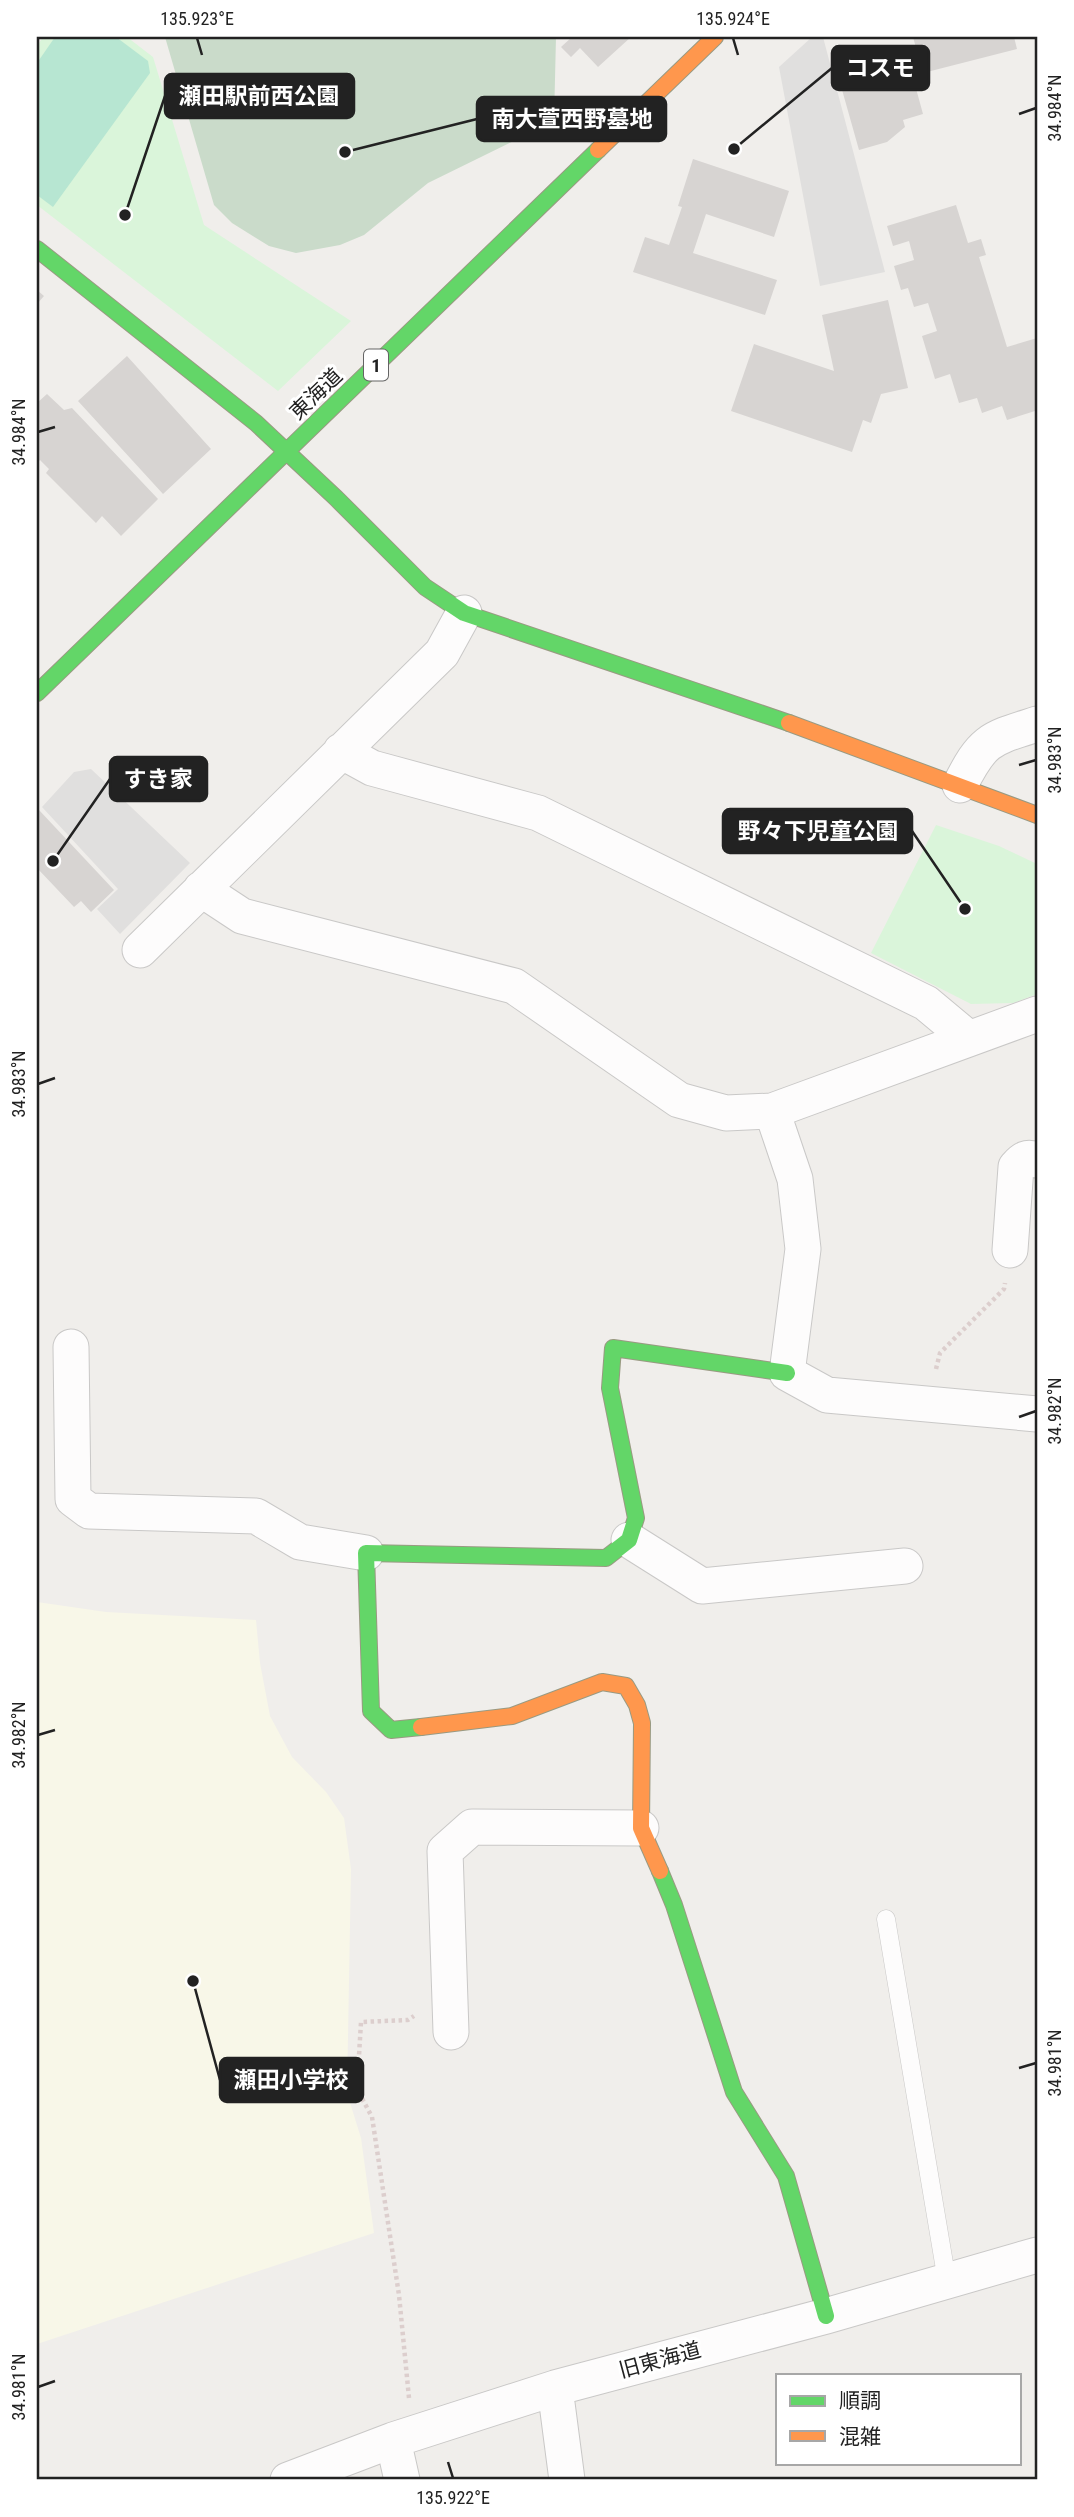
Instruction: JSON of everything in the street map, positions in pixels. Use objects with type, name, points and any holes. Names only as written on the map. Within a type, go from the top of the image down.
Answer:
[{"type":"main road","name":"東海道","points":[[37,692],[715,37]]},
{"type":"main road","points":[[37,249],[256,423],[425,587],[464,613],[572,648],[960,785],[1037,816]]},
{"type":"main road","points":[[787,1373],[613,1348],[611,1388],[636,1518],[629,1541],[606,1558],[366,1553],[371,1711],[391,1730],[512,1716],[601,1682],[626,1686],[637,1705],[642,1723],[641,1828],[674,1905],[734,2092],[786,2176],[826,2316]]},
{"type":"street","points":[[140,950],[442,653],[464,613]]},
{"type":"street","points":[[960,785],[974,758],[995,737],[1037,724]]},
{"type":"street","points":[[341,751],[372,768],[538,813],[926,1003],[968,1038]]},
{"type":"street","points":[[201,889],[242,916],[513,986],[679,1100],[726,1113],[772,1111],[1037,1014]]},
{"type":"street","points":[[772,1111],[795,1179],[803,1249],[787,1373],[827,1395],[1037,1414]]},
{"type":"street","points":[[1010,1250],[1016,1167],[1023,1159],[1031,1157],[1037,1160]]},
{"type":"street","points":[[71,1348],[84,1397],[73,1499],[89,1511],[256,1516],[300,1542],[366,1553]]},
{"type":"street","points":[[629,1541],[702,1586],[905,1566]]},
{"type":"street","points":[[441,2016],[445,1851],[472,1827],[641,1828]]},
{"type":"street","name":"旧東海道","points":[[288,2480],[404,2436],[555,2388],[826,2316],[1037,2255]]},
{"type":"street","points":[[555,2388],[567,2480]]},
{"type":"street","points":[[402,2480],[404,2436]]},
{"type":"lane","points":[[886,1919],[947,2281]]},
{"type":"path","points":[[927,1404],[940,1353],[1004,1289],[1010,1250]]},
{"type":"path","points":[[404,2436],[409,2406],[399,2295],[372,2117],[357,2089],[361,2022],[441,2016]]},
{"type":"shaded area","points":[[812,37],[823,37],[885,272],[820,286],[779,67]]},
{"type":"shaded area","points":[[91,769],[190,863],[120,934],[97,909],[118,889],[42,807],[74,772]]},
{"type":"shaded area","points":[[37,1602],[106,1612],[256,1620],[260,1663],[270,1716],[292,1757],[326,1792],[344,1818],[351,1869],[347,2093],[361,2138],[374,2233],[37,2344]]},
{"type":"green space","points":[[43,37],[127,37],[153,57],[204,225],[351,321],[278,391],[37,205],[37,46]]},
{"type":"green space","points":[[55,37],[116,37],[148,61],[150,73],[53,207],[37,195],[37,63]]},
{"type":"green space","points":[[165,37],[556,37],[554,121],[428,183],[364,235],[340,245],[296,253],[269,246],[232,223],[214,205]]},
{"type":"green space","points":[[936,825],[999,846],[1037,864],[1037,994],[1013,1003],[971,1004],[871,953]]},
{"type":"building","points":[[572,37],[631,37],[598,67],[580,48],[571,57],[561,47]]},
{"type":"building","points":[[913,37],[1014,37],[1017,49],[923,73]]},
{"type":"building","points":[[906,52],[923,114],[903,120],[905,127],[887,142],[859,150],[837,72]]},
{"type":"building","points":[[693,159],[789,191],[774,237],[706,214],[693,253],[777,280],[765,315],[633,272],[645,237],[669,245],[682,207],[678,206]]},
{"type":"building","points":[[956,205],[968,243],[981,239],[986,255],[979,257],[1007,347],[1037,338],[1037,416],[1035,411],[1007,420],[1002,406],[982,413],[977,398],[959,403],[950,374],[935,379],[922,336],[937,331],[928,303],[914,307],[908,288],[901,290],[894,266],[914,260],[909,241],[893,246],[887,226]]},
{"type":"building","points":[[37,290],[44,296],[37,304]]},
{"type":"building","points":[[888,300],[908,388],[881,394],[871,423],[863,420],[852,452],[731,411],[754,344],[834,371],[822,315]]},
{"type":"building","points":[[127,356],[211,449],[163,494],[78,401]]},
{"type":"building","points":[[47,394],[64,410],[72,408],[158,499],[121,536],[102,516],[96,523],[46,473],[49,469],[40,460],[37,463],[37,403]]},
{"type":"building","points":[[39,810],[114,890],[91,912],[81,901],[74,907],[37,868]]},
{"type":"traffic: fast","points":[[37,693],[598,150]]},
{"type":"traffic: fast","points":[[37,249],[256,423],[425,587],[464,613],[789,723]]},
{"type":"traffic: fast","points":[[421,1727],[391,1730],[371,1711],[366,1553],[606,1558],[629,1540],[636,1518],[610,1388],[613,1348],[787,1373]]},
{"type":"traffic: fast","points":[[660,1871],[674,1905],[734,2092],[786,2176],[826,2316]]},
{"type":"traffic: slow","points":[[598,150],[715,37]]},
{"type":"traffic: slow","points":[[789,723],[1037,815]]},
{"type":"traffic: slow","points":[[421,1727],[512,1716],[602,1682],[626,1686],[637,1705],[642,1723],[641,1828],[660,1871]]},
{"type":"place","name":"コスモ","points":[[734,149]]},
{"type":"place","name":"南大萱西野墓地","points":[[345,152]]},
{"type":"place","name":"瀬田駅前西公園","points":[[125,215]]},
{"type":"place","name":"すき家","points":[[53,861]]},
{"type":"place","name":"野々下児童公園","points":[[965,909]]},
{"type":"place","name":"瀬田小学校","points":[[193,1981]]}]
